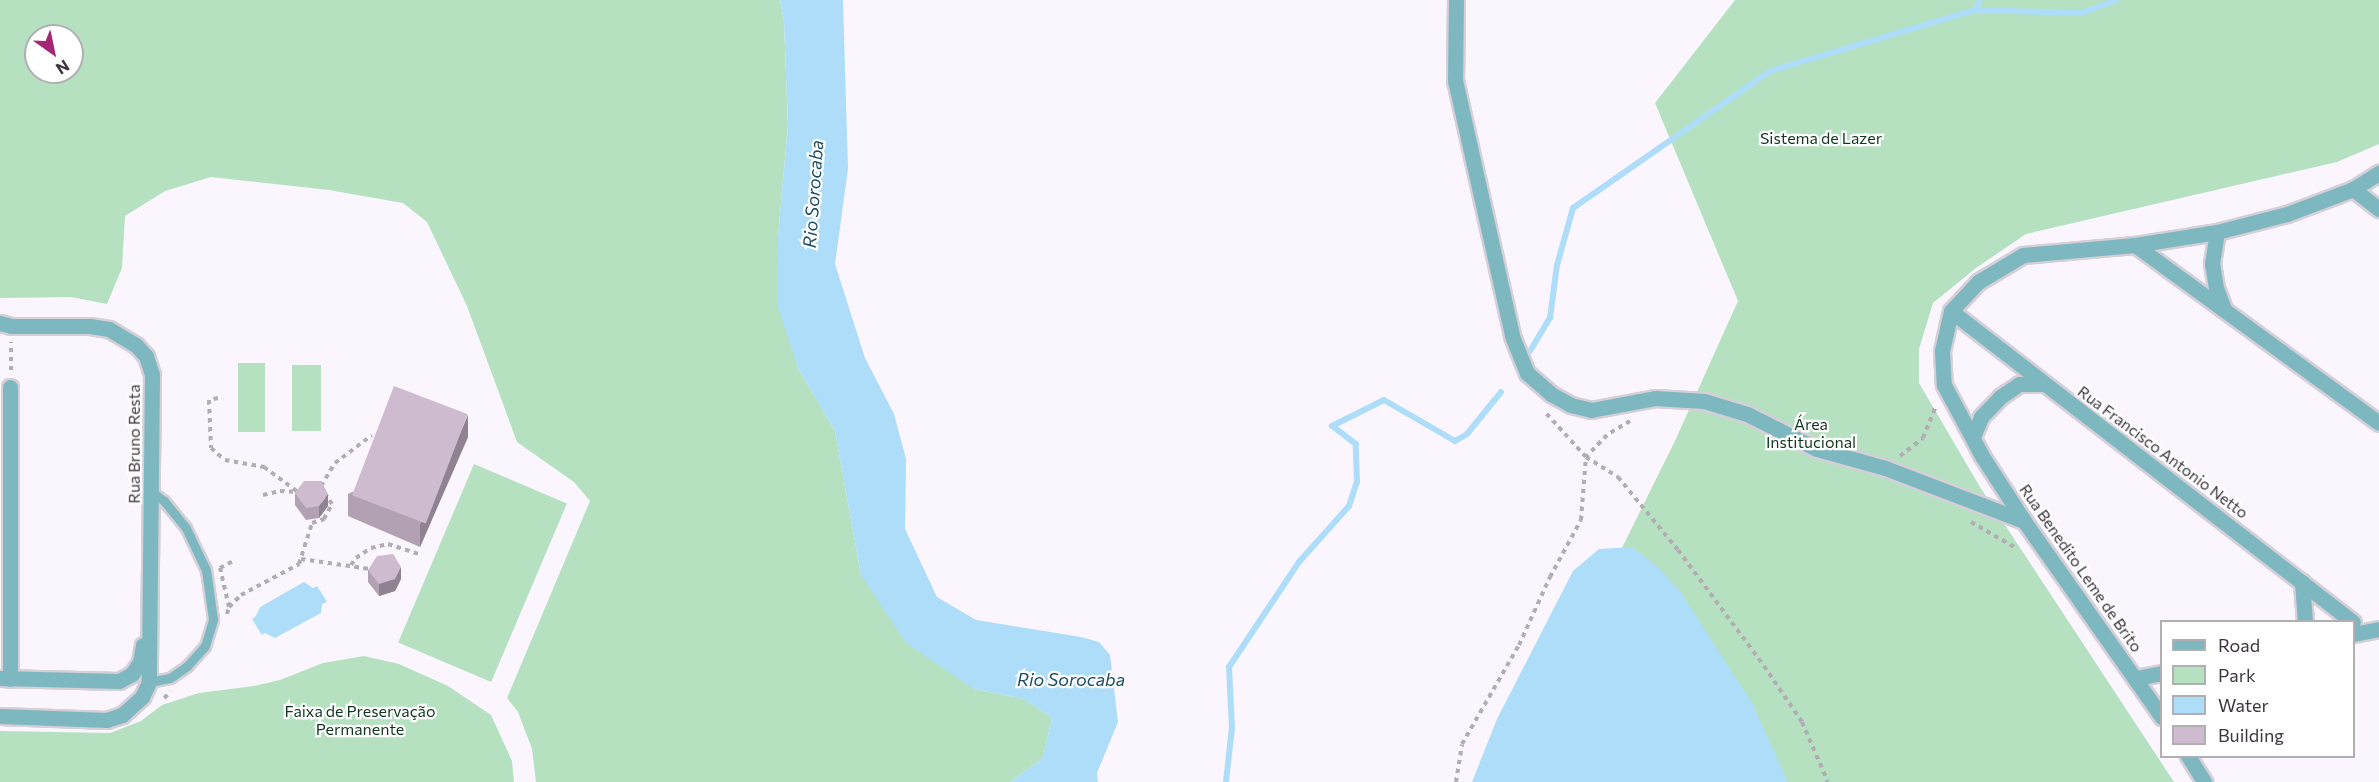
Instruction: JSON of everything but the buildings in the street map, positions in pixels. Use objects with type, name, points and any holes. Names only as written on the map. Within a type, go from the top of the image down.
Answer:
[{"type":"street","points":[[1456,0],[1455,80],[1512,336],[1527,373],[1551,394],[1571,405],[1591,410],[1654,398],[1704,401],[1747,414],[1817,449],[1885,468],[2024,521]]},
{"type":"street","points":[[1951,311],[1978,282],[2023,255],[2135,245],[2217,232],[2287,214],[2353,189],[2379,173]]},
{"type":"street","points":[[2353,189],[2379,209]]},
{"type":"street","points":[[2217,232],[2212,263],[2216,288],[2224,309]]},
{"type":"street","points":[[2135,245],[2379,423]]},
{"type":"street","name":"Rua Francisco Antonio Netto","points":[[1951,311],[2350,620]]},
{"type":"street","name":"Rua Benedito Leme de Brito","points":[[1951,311],[1942,351],[1944,385],[2024,521],[2160,714]]},
{"type":"street","name":"Rua Bruno Resta","points":[[6,324],[90,326],[109,329],[141,350],[152,375],[152,492],[148,616]]},
{"type":"street","points":[[1973,437],[1981,417],[2000,397],[2019,384],[2044,384]]},
{"type":"street","points":[[10,387],[5,678],[120,681],[132,674],[140,662],[148,616]]},
{"type":"street","points":[[2302,582],[2305,596],[2305,620]]},
{"type":"street","points":[[0,716],[107,720],[133,708],[142,698],[148,682],[148,616]]},
{"type":"street","points":[[2136,678],[2160,674]]},
{"type":"street","points":[[2189,758],[2204,782]]},
{"type":"lane","points":[[148,682],[170,678],[187,666],[205,646],[213,619],[206,570],[186,528],[164,501],[152,492]]},
{"type":"path","points":[[6,324],[10,387]]},
{"type":"path","points":[[1885,468],[1923,438],[1944,385]]},
{"type":"path","points":[[218,398],[209,400],[211,448],[225,460],[264,467],[298,492]]},
{"type":"path","points":[[1635,418],[1607,435],[1586,457],[1618,477],[1678,550],[1764,666],[1802,722],[1828,782]]},
{"type":"path","points":[[320,486],[335,463],[372,435]]},
{"type":"path","points":[[310,487],[320,486]]},
{"type":"path","points":[[229,607],[242,595],[299,564],[312,523],[324,519],[332,504],[320,486]]},
{"type":"path","points":[[263,495],[280,491],[298,492],[304,489]]},
{"type":"path","points":[[1969,520],[2016,548]]},
{"type":"path","points":[[351,565],[356,558],[370,548],[388,544],[418,554]]},
{"type":"path","points":[[301,559],[370,569]]},
{"type":"path","points":[[226,617],[229,607],[220,568],[235,560]]},
{"type":"path","points":[[1456,782],[1462,744],[1519,645],[1550,578]]},
{"type":"path","points":[[164,698],[180,685]]},
{"type":"green space","points":[[0,0],[780,0],[784,21],[788,125],[778,236],[798,368],[835,431],[861,575],[974,689],[1024,699],[1052,718],[1043,758],[1010,782],[536,782],[532,749],[518,712],[507,698],[590,501],[574,482],[517,442],[467,306],[427,222],[403,203],[329,190],[211,177],[165,191],[125,216],[122,268],[107,304],[71,297],[0,298]]},
{"type":"green space","points":[[1735,0],[2379,0],[2379,144],[2337,162],[2026,234],[1976,268],[1933,303],[1919,349],[1919,383],[1980,487],[2174,782],[1506,782],[1674,443],[1738,301],[1655,103]]},
{"type":"green space","points":[[238,363],[265,363],[265,432],[238,432]]},
{"type":"green space","points":[[292,365],[321,365],[321,431],[292,431]]},
{"type":"green space","points":[[474,464],[567,503],[491,682],[398,643]]},
{"type":"green space","name":"Faixa de Preservação Permanente","points":[[364,656],[399,664],[448,686],[491,715],[512,761],[514,782],[0,782],[0,731],[110,733],[141,721],[162,705],[199,693],[254,686],[280,680],[323,663]]},
{"type":"water","name":"Rio Sorocaba","points":[[780,0],[843,0],[848,169],[835,264],[865,358],[894,414],[906,459],[905,529],[937,597],[976,620],[1081,637],[1099,642],[1110,655],[1118,722],[1097,773],[1098,782],[1010,782],[1043,758],[1052,718],[1024,699],[974,689],[906,643],[861,575],[835,431],[798,368],[777,304],[778,236],[788,125],[784,21]]},
{"type":"water","points":[[1632,547],[1658,567],[1680,591],[1752,703],[1788,782],[1472,782],[1497,719],[1573,571],[1599,549]]},
{"type":"water","points":[[304,582],[313,588],[317,586],[327,602],[322,604],[321,613],[275,638],[265,633],[262,635],[252,619],[260,607]]},
{"type":"waterway","points":[[1530,351],[1550,318],[1557,265],[1573,208],[1770,71],[1975,10],[1980,0]]},
{"type":"waterway","points":[[1975,10],[2081,13],[2116,0]]},
{"type":"waterway","points":[[1226,782],[1232,728],[1229,667],[1299,562],[1349,506],[1357,482],[1356,444],[1332,426],[1384,400],[1455,441],[1467,434],[1501,392]]},
{"type":"park label","name":"Sistema de Lazer","points":[[1821,138]]},
{"type":"park label","name":"Área Institucional","points":[[1811,433]]}]
